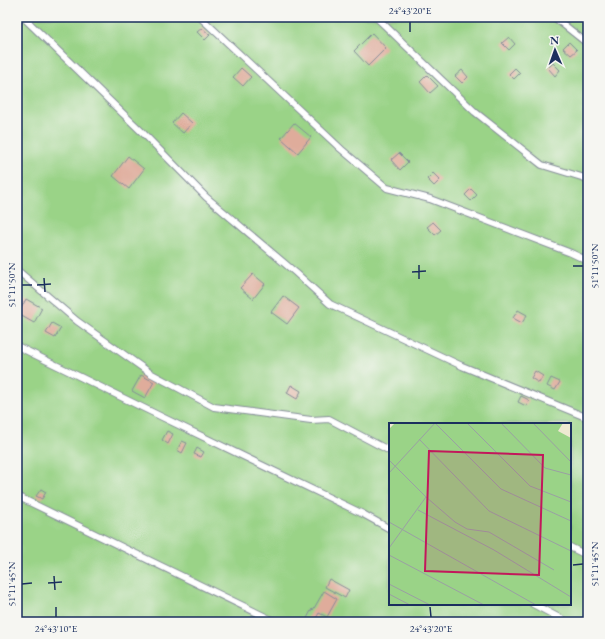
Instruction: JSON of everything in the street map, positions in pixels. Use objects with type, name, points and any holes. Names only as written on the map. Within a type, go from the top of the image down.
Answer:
[{"type":"lane","points":[[23,17],[206,196],[330,304],[462,366],[588,418]]},
{"type":"lane","points":[[200,17],[341,149],[387,188],[430,199],[571,253],[588,261]]},
{"type":"lane","points":[[376,17],[475,112],[542,165],[588,180]]},
{"type":"lane","points":[[554,17],[588,44]]},
{"type":"lane","points":[[17,270],[77,321],[150,373],[214,406],[310,420],[329,419],[389,450]]},
{"type":"lane","points":[[17,346],[363,514],[389,528]]},
{"type":"lane","points":[[17,496],[276,622]]},
{"type":"lane","points":[[571,548],[588,556]]},
{"type":"lane","points":[[535,605],[567,622]]},
{"type":"green space","points":[[17,17],[588,17],[588,622],[17,622]]},
{"type":"building","points":[[202,28],[210,35],[205,40],[197,32]]},
{"type":"building","points":[[372,33],[386,48],[368,66],[354,51]]},
{"type":"building","points":[[509,37],[515,44],[509,50],[502,43]]},
{"type":"building","points":[[569,42],[577,50],[571,55],[563,48]]},
{"type":"building","points":[[553,63],[560,70],[555,76],[548,68]]},
{"type":"building","points":[[241,68],[251,77],[243,86],[233,77]]},
{"type":"building","points":[[515,68],[520,73],[514,79],[509,74]]},
{"type":"building","points":[[462,70],[468,77],[462,83],[455,76]]},
{"type":"building","points":[[427,75],[438,86],[430,93],[420,82]]},
{"type":"building","points":[[181,113],[192,123],[183,133],[172,123]]},
{"type":"building","points":[[294,123],[311,137],[298,153],[281,138]]},
{"type":"building","points":[[399,153],[408,162],[400,170],[391,160]]},
{"type":"building","points":[[128,156],[144,169],[129,189],[113,176]]},
{"type":"building","points":[[433,173],[440,180],[434,186],[427,179]]},
{"type":"building","points":[[471,189],[477,195],[471,201],[465,195]]},
{"type":"building","points":[[433,222],[441,230],[435,235],[427,227]]},
{"type":"building","points":[[253,274],[265,284],[253,299],[240,288]]},
{"type":"building","points":[[283,296],[299,308],[287,324],[271,312]]},
{"type":"building","points":[[26,299],[42,308],[34,323],[18,314]]},
{"type":"building","points":[[518,310],[527,315],[522,323],[513,318]]},
{"type":"building","points":[[52,323],[61,328],[55,338],[46,333]]},
{"type":"building","points":[[535,371],[543,376],[539,383],[531,378]]},
{"type":"building","points":[[141,375],[154,382],[145,398],[132,391]]},
{"type":"building","points":[[551,378],[560,382],[555,390],[547,386]]},
{"type":"building","points":[[291,385],[301,391],[297,399],[287,393]]},
{"type":"building","points":[[521,396],[529,400],[526,406],[518,402]]},
{"type":"building","points":[[167,431],[173,434],[168,444],[162,440]]},
{"type":"building","points":[[182,441],[187,443],[182,453],[177,450]]},
{"type":"building","points":[[197,448],[204,452],[201,457],[194,454]]},
{"type":"building","points":[[41,489],[46,492],[42,499],[36,496]]},
{"type":"building","points":[[329,579],[349,590],[345,598],[325,587]]},
{"type":"building","points":[[324,591],[337,599],[327,617],[319,613],[314,622],[305,622],[312,609],[313,610]]}]
